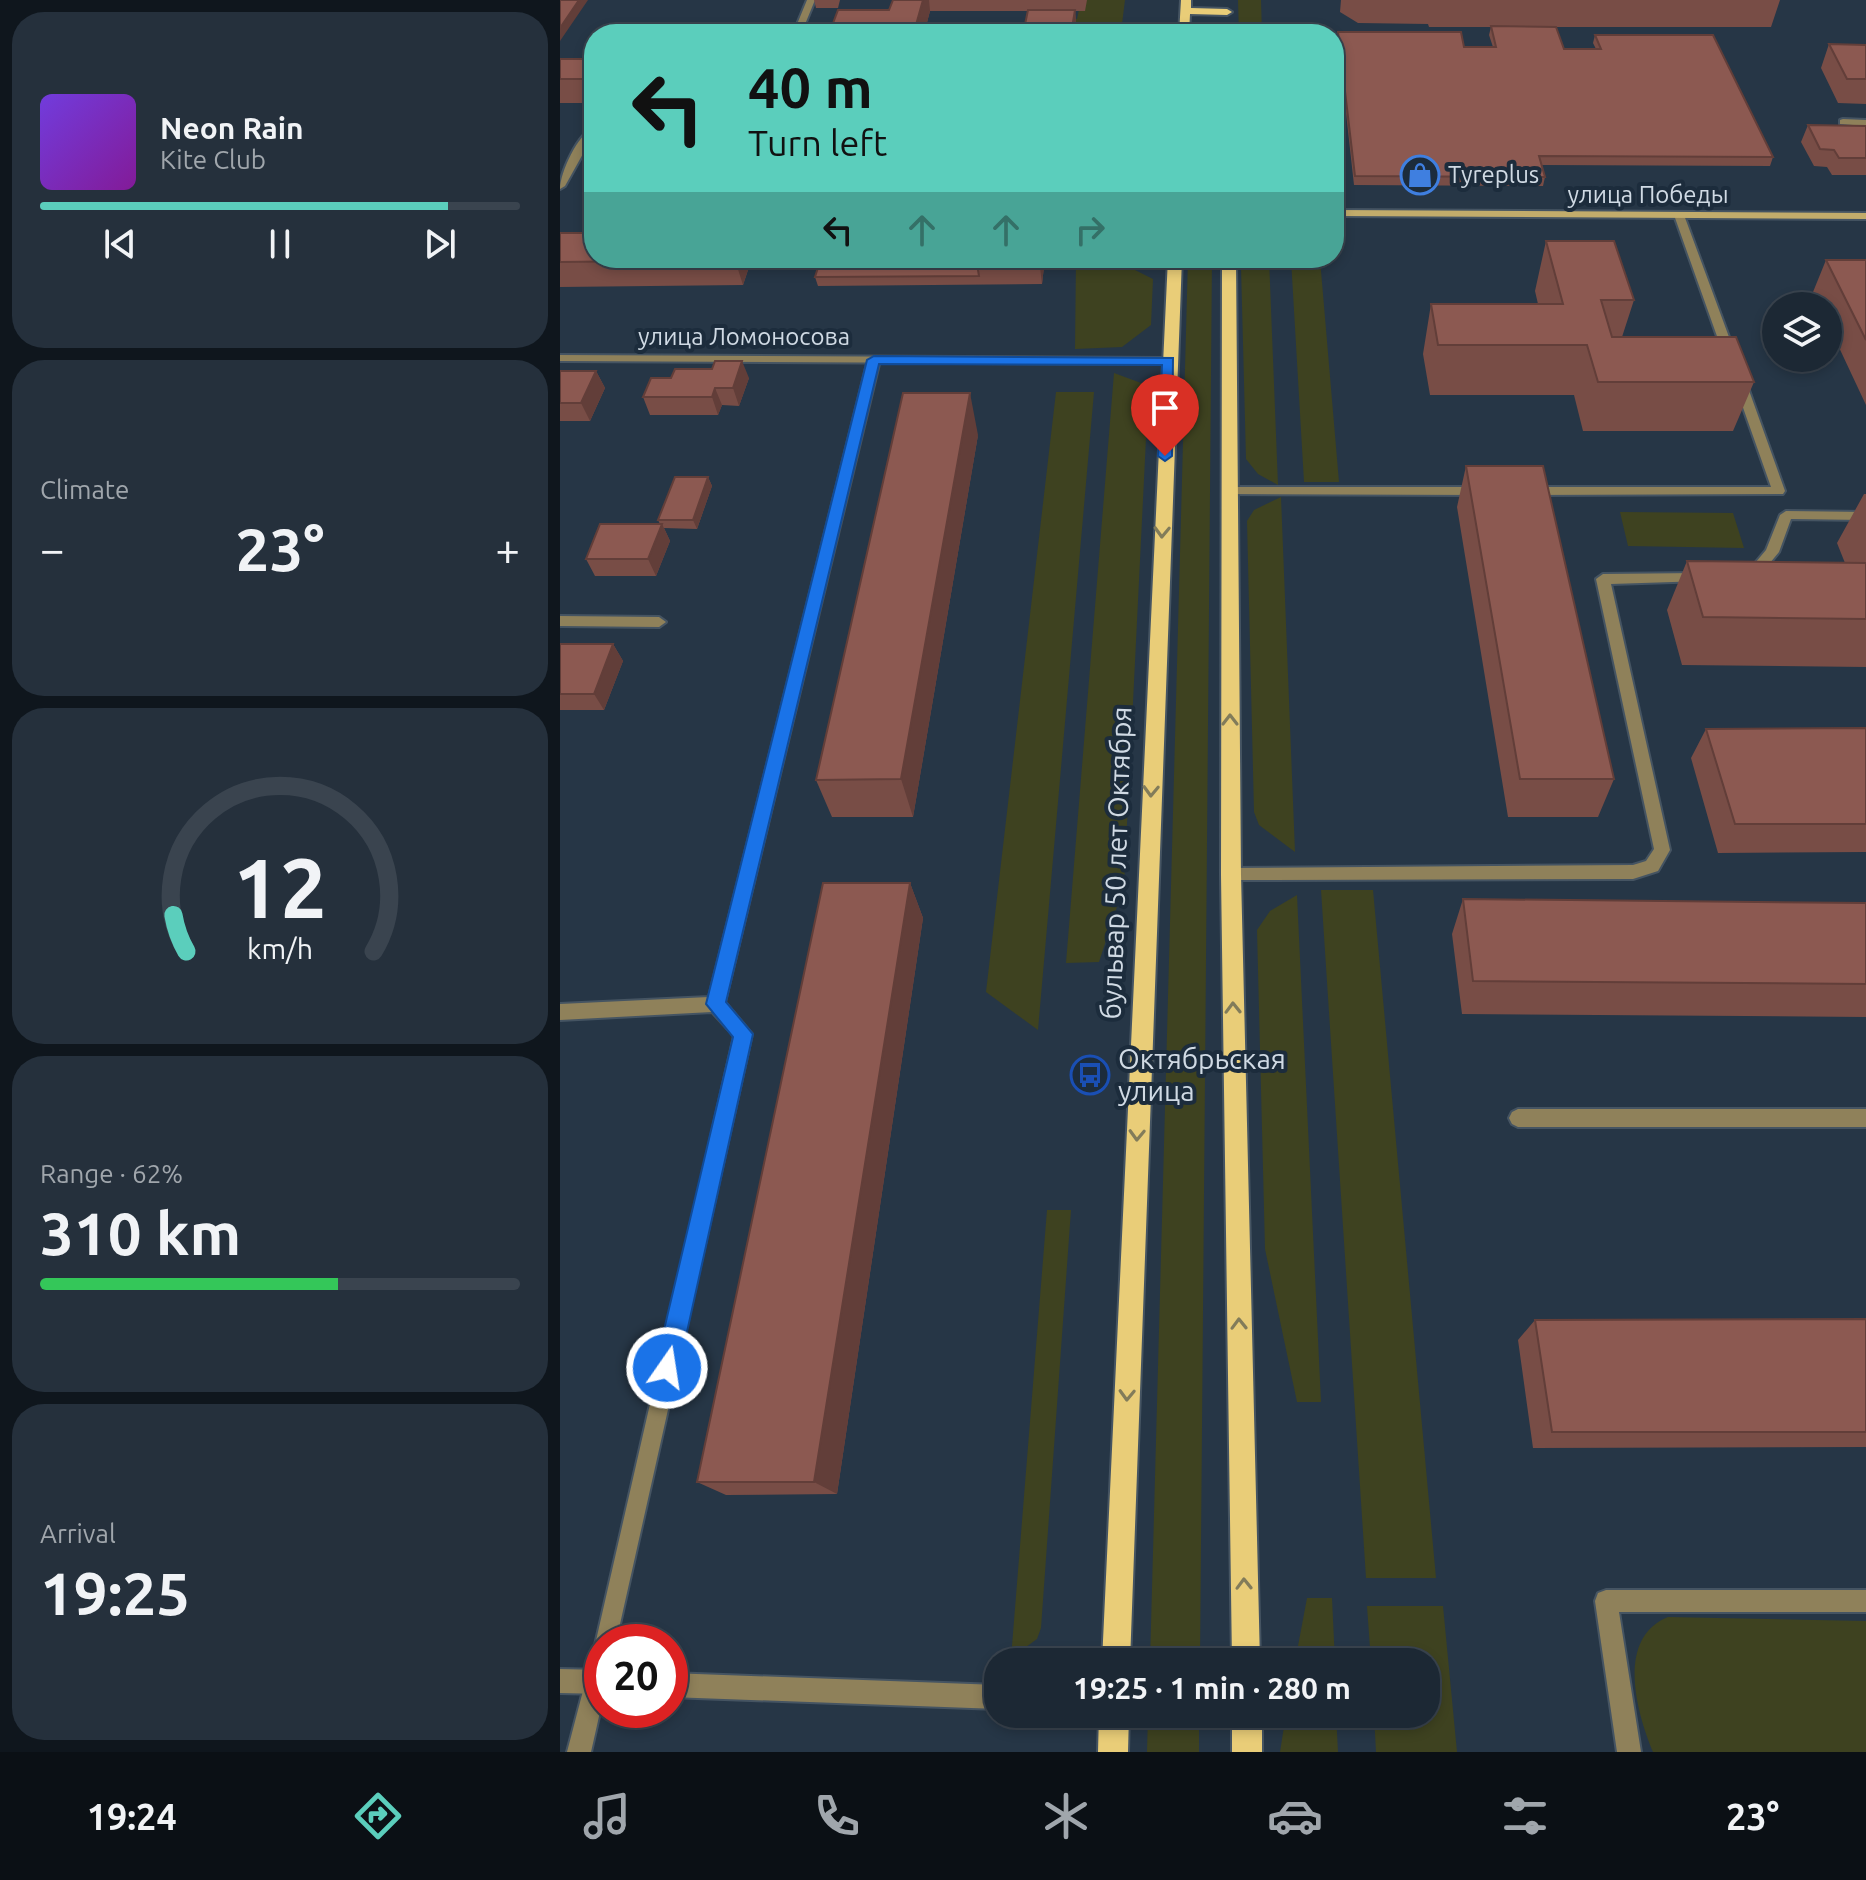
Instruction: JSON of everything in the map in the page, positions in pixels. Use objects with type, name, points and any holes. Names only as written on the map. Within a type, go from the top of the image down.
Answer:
[{"type":"main road","points":[[1186,6],[1227,12]]},
{"type":"main road","name":"улица Победы","points":[[1344,213],[1866,216]]},
{"type":"main road","name":"бульвар 50 лет Октября","points":[[1117,1648],[1174,268]]},
{"type":"main road","points":[[1229,268],[1231,875],[1246,1648]]},
{"type":"main road","points":[[1113,1752],[1114,1728]]},
{"type":"main road","points":[[1247,1728],[1247,1752]]},
{"type":"street","points":[[801,24],[811,0]]},
{"type":"street","points":[[1843,122],[1866,123]]},
{"type":"street","points":[[560,186],[584,142]]},
{"type":"street","points":[[1231,875],[1633,872],[1652,866],[1662,850],[1603,579],[1752,578],[1772,552],[1786,515],[1679,215]]},
{"type":"street","name":"улица Ломоносова","points":[[560,358],[1169,361]]},
{"type":"street","points":[[716,1004],[874,360]]},
{"type":"street","points":[[1228,491],[1497,491]]},
{"type":"street","points":[[1512,491],[1779,491]]},
{"type":"street","points":[[1786,515],[1866,516]]},
{"type":"street","points":[[560,621],[659,622]]},
{"type":"street","points":[[560,1012],[716,1004]]},
{"type":"street","points":[[609,1624],[743,1034],[716,1004]]},
{"type":"street","points":[[1518,1118],[1866,1118]]},
{"type":"street","points":[[1629,1752],[1606,1601],[1866,1601]]},
{"type":"street","points":[[560,1681],[584,1682]]},
{"type":"street","points":[[688,1686],[984,1696]]},
{"type":"street","points":[[579,1752],[586,1728]]},
{"type":"green space","points":[[1081,0],[1125,0],[1122,24],[1047,24],[1048,19],[1077,19]]},
{"type":"green space","points":[[1238,0],[1261,0],[1262,24],[1239,24]]},
{"type":"green space","points":[[1076,268],[1133,268],[1153,279],[1151,325],[1122,347],[1075,349]]},
{"type":"green space","points":[[1188,268],[1212,268],[1200,1648],[1150,1648]]},
{"type":"green space","points":[[1241,268],[1269,268],[1278,485],[1258,474],[1246,459]]},
{"type":"green space","points":[[1292,268],[1321,268],[1339,482],[1304,482]]},
{"type":"green space","points":[[1114,373],[1141,383],[1148,398],[1124,885],[1099,962],[1066,963]]},
{"type":"green space","points":[[1056,392],[1094,392],[1038,1030],[986,992]]},
{"type":"green space","points":[[1281,497],[1295,852],[1259,825],[1254,812],[1247,521],[1254,510]]},
{"type":"green space","points":[[1620,512],[1733,513],[1744,548],[1628,546]]},
{"type":"green space","points":[[1321,890],[1373,890],[1436,1578],[1366,1578]]},
{"type":"green space","points":[[1297,895],[1321,1402],[1297,1402],[1265,1249],[1257,930],[1270,911]]},
{"type":"green space","points":[[1047,1210],[1071,1210],[1041,1628],[1037,1639],[1025,1648],[1012,1648]]},
{"type":"green space","points":[[1307,1598],[1332,1598],[1334,1648],[1298,1648]]},
{"type":"green space","points":[[1367,1606],[1443,1606],[1457,1752],[1376,1752],[1375,1728],[1440,1728],[1440,1648],[1370,1648]]},
{"type":"green space","points":[[1668,1617],[1866,1621],[1866,1752],[1653,1752],[1637,1697],[1636,1658],[1641,1641],[1652,1627]]},
{"type":"green space","points":[[1148,1728],[1199,1728],[1199,1752],[1147,1752]]},
{"type":"green space","points":[[1284,1728],[1337,1728],[1338,1752],[1280,1752]]},
{"type":"building","points":[[560,0],[579,0],[560,28]]},
{"type":"building","points":[[893,0],[923,0],[916,24],[833,24],[838,10],[889,10]]},
{"type":"building","points":[[1028,10],[1075,10],[1073,24],[1025,24]]},
{"type":"building","points":[[1491,26],[1556,27],[1564,49],[1601,49],[1595,35],[1713,35],[1773,157],[1539,156],[1545,177],[1355,176],[1344,83],[1344,32],[1461,32],[1464,47],[1496,47]]},
{"type":"building","points":[[1829,44],[1866,45],[1866,79],[1847,79]]},
{"type":"building","points":[[560,59],[584,59],[584,79],[560,79]]},
{"type":"building","points":[[1808,125],[1866,126],[1866,158],[1839,158],[1834,150],[1820,149]]},
{"type":"building","points":[[560,233],[584,233],[584,262],[560,262]]},
{"type":"building","points":[[1546,241],[1614,241],[1634,300],[1601,300],[1612,337],[1736,337],[1754,382],[1598,382],[1587,345],[1438,345],[1431,304],[1563,304]]},
{"type":"building","points":[[1826,260],[1866,260],[1866,340]]},
{"type":"building","points":[[818,268],[978,268],[979,276],[815,277]]},
{"type":"building","points":[[715,361],[742,361],[733,388],[715,388],[712,397],[643,397],[651,378],[671,378],[675,369],[712,369]]},
{"type":"building","points":[[560,371],[596,371],[581,403],[560,403]]},
{"type":"building","points":[[903,393],[970,393],[901,779],[816,780]]},
{"type":"building","points":[[1466,466],[1543,466],[1614,779],[1520,779]]},
{"type":"building","points":[[675,477],[708,477],[693,520],[658,520]]},
{"type":"building","points":[[600,524],[662,524],[648,559],[586,559]]},
{"type":"building","points":[[1687,561],[1866,563],[1866,619],[1703,617]]},
{"type":"building","points":[[560,644],[613,644],[594,694],[560,694]]},
{"type":"building","points":[[1866,728],[1866,824],[1735,824],[1706,729]]},
{"type":"building","points":[[823,883],[910,883],[814,1482],[697,1482]]},
{"type":"building","points":[[1463,899],[1866,903],[1866,984],[1473,981]]},
{"type":"building","points":[[1866,1319],[1866,1432],[1552,1432],[1535,1320]]},
{"type":"place","name":"Tyreplus","points":[[1420,175]]},
{"type":"place","name":"Октябрьская улица","points":[[1090,1075]]},
{"type":"route","points":[[667,1368],[743,1034],[716,1004],[874,360],[1169,361],[1165,456]]}]
